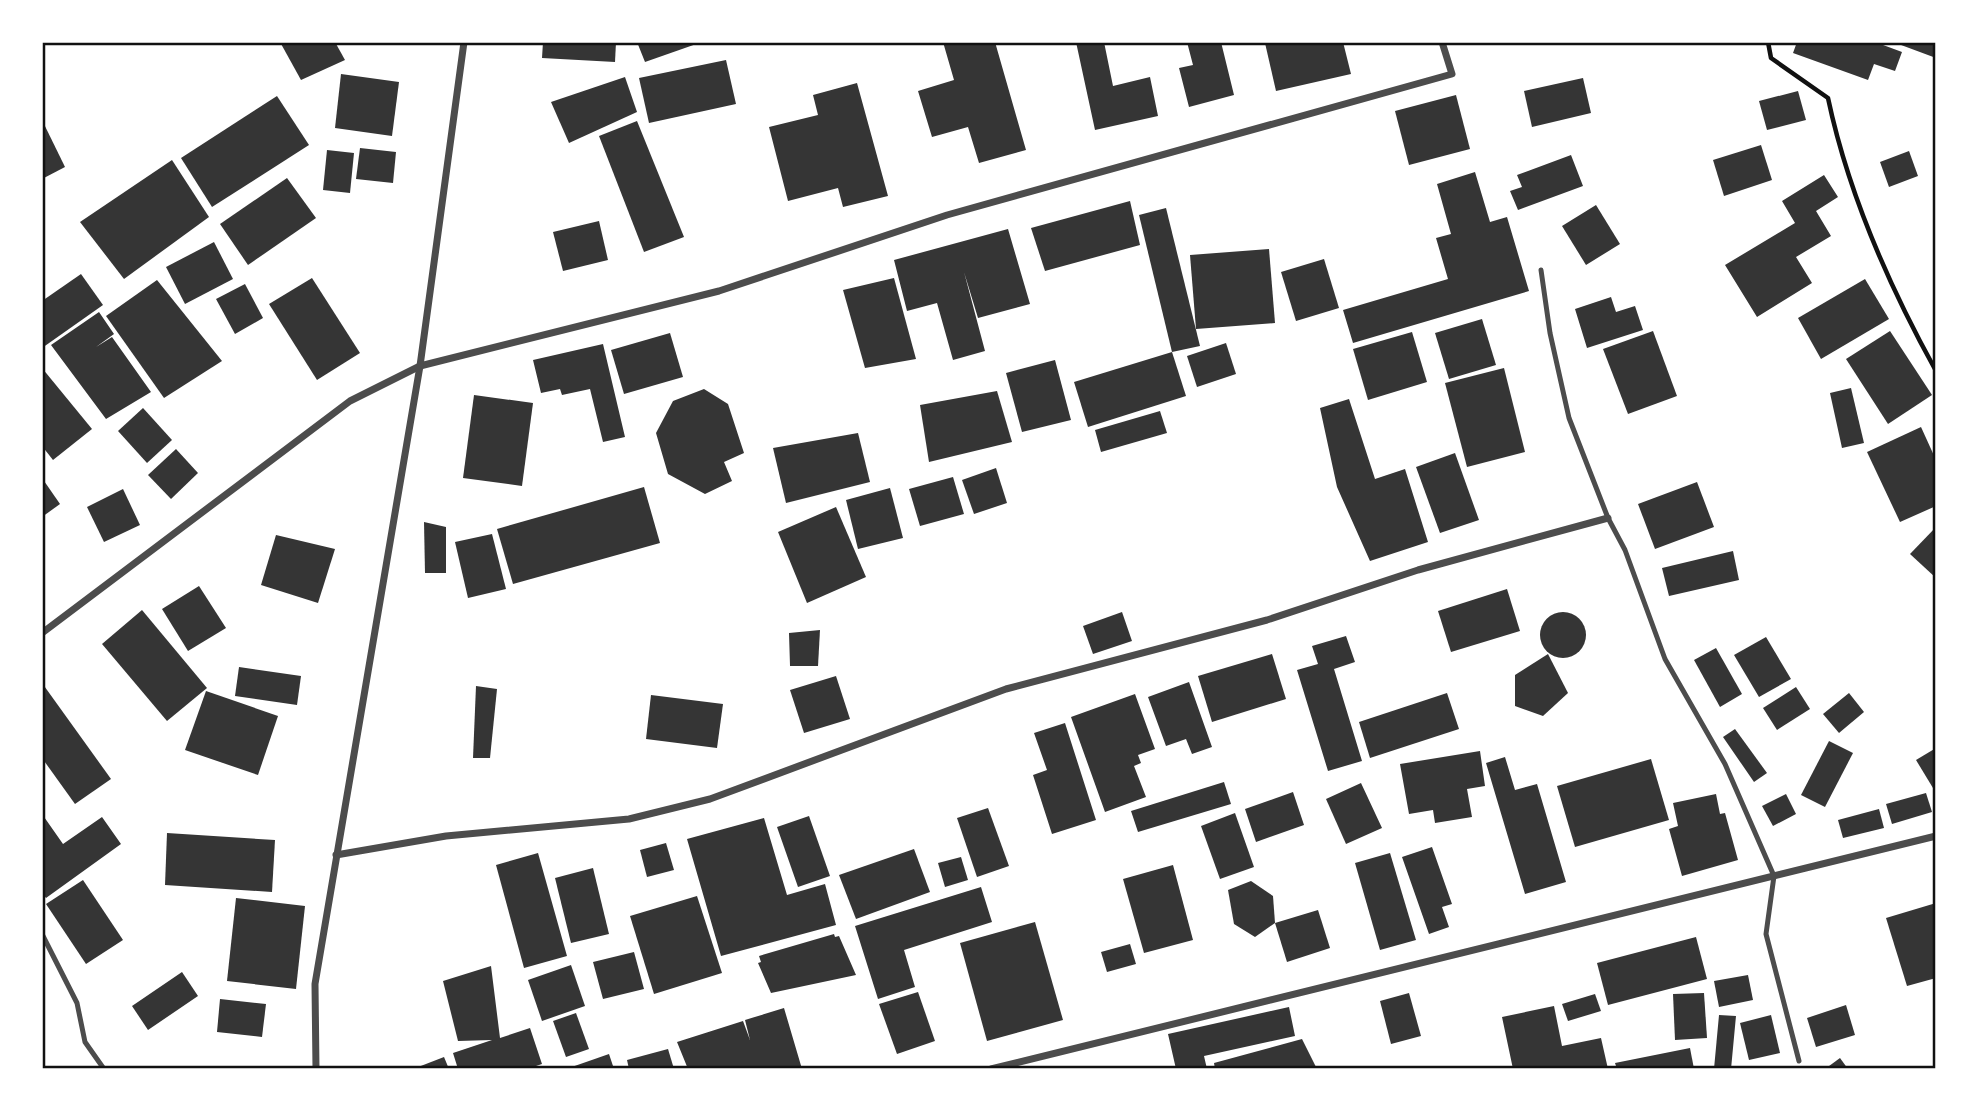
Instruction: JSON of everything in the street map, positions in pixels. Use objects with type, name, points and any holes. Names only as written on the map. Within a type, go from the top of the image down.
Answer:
[{"type":"street","points":[[316,1069],[315,984],[420,366],[464,42]]},
{"type":"street","points":[[42,633],[350,401],[420,366],[719,291],[947,215],[1451,74],[1442,42]]},
{"type":"street","points":[[336,855],[446,836],[629,819],[710,799],[1006,689],[1267,620],[1418,570],[1608,518]]},
{"type":"street","points":[[991,1069],[1936,836]]},
{"type":"lane","points":[[1541,270],[1550,333],[1569,418],[1608,518],[1625,550],[1665,659],[1725,764],[1774,876],[1766,934],[1799,1061]]},
{"type":"lane","points":[[42,934],[77,1003],[85,1042],[104,1069]]},
{"type":"path","points":[[1768,42],[1771,58],[1828,98],[1838,146],[1872,236],[1909,323],[1936,371]]},
{"type":"building","points":[[280,42],[335,42],[345,60],[301,80]]},
{"type":"building","points":[[543,42],[616,42],[615,62],[542,58]]},
{"type":"building","points":[[637,42],[702,42],[645,62]]},
{"type":"building","points":[[943,42],[995,42],[1026,150],[979,163],[968,127],[932,137],[918,91],[954,80]]},
{"type":"building","points":[[1076,42],[1104,42],[1113,86],[1150,77],[1158,116],[1095,130]]},
{"type":"building","points":[[1187,42],[1221,42],[1234,95],[1189,107],[1179,68],[1193,65]]},
{"type":"building","points":[[1343,42],[1351,74],[1276,91],[1265,43]]},
{"type":"building","points":[[1797,42],[1826,42],[1835,45],[1837,42],[1875,42],[1902,52],[1895,71],[1874,64],[1868,80],[1793,53]]},
{"type":"building","points":[[1893,42],[1936,42],[1936,58]]},
{"type":"building","points":[[726,60],[736,104],[649,123],[639,78]]},
{"type":"building","points":[[341,74],[399,82],[392,136],[335,128]]},
{"type":"building","points":[[625,77],[637,112],[569,143],[551,102]]},
{"type":"building","points":[[1583,78],[1591,113],[1532,127],[1524,91]]},
{"type":"building","points":[[857,83],[888,196],[843,207],[838,188],[788,201],[769,127],[818,115],[813,95]]},
{"type":"building","points":[[1798,91],[1806,120],[1767,130],[1759,101]]},
{"type":"building","points":[[1456,95],[1470,149],[1409,165],[1395,111]]},
{"type":"building","points":[[277,96],[309,145],[212,207],[181,158]]},
{"type":"building","points":[[42,120],[65,167],[42,179]]},
{"type":"building","points":[[637,121],[684,237],[644,252],[599,136]]},
{"type":"building","points":[[1761,145],[1772,180],[1724,196],[1713,160]]},
{"type":"building","points":[[360,148],[396,152],[393,183],[356,179]]},
{"type":"building","points":[[327,150],[354,153],[350,193],[323,190]]},
{"type":"building","points":[[1909,151],[1918,176],[1889,187],[1880,162]]},
{"type":"building","points":[[1571,155],[1583,186],[1518,210],[1510,191],[1522,187],[1517,175]]},
{"type":"building","points":[[172,160],[209,217],[124,279],[80,222]]},
{"type":"building","points":[[1475,172],[1490,222],[1507,217],[1529,291],[1353,343],[1343,310],[1448,279],[1436,238],[1451,234],[1437,184]]},
{"type":"building","points":[[1824,175],[1838,197],[1816,211],[1831,236],[1796,257],[1812,283],[1757,317],[1725,265],[1795,223],[1782,201]]},
{"type":"building","points":[[287,178],[316,218],[248,265],[220,224]]},
{"type":"building","points":[[1130,201],[1140,245],[1045,271],[1031,228]]},
{"type":"building","points":[[1596,205],[1620,244],[1586,265],[1562,226]]},
{"type":"building","points":[[1166,208],[1200,346],[1172,352],[1139,215]]},
{"type":"building","points":[[599,221],[608,260],[563,271],[553,232]]},
{"type":"building","points":[[1008,229],[1030,304],[978,318],[964,272],[985,351],[953,360],[937,303],[907,311],[894,260]]},
{"type":"building","points":[[214,242],[233,279],[185,304],[166,267]]},
{"type":"building","points":[[1269,249],[1275,323],[1196,329],[1190,255]]},
{"type":"building","points":[[1324,259],[1339,308],[1296,321],[1281,272]]},
{"type":"building","points":[[81,274],[103,305],[42,348],[42,301]]},
{"type":"building","points":[[312,278],[360,353],[317,380],[269,304]]},
{"type":"building","points":[[894,278],[916,359],[865,368],[843,290]]},
{"type":"building","points":[[1865,279],[1889,319],[1821,359],[1798,318]]},
{"type":"building","points":[[157,280],[222,361],[164,398],[106,316]]},
{"type":"building","points":[[245,284],[263,318],[235,334],[216,299]]},
{"type":"building","points":[[1611,297],[1616,312],[1635,306],[1643,330],[1587,348],[1575,309]]},
{"type":"building","points":[[99,312],[114,334],[96,347],[112,337],[151,392],[106,419],[51,345]]},
{"type":"building","points":[[1482,319],[1496,365],[1449,379],[1435,333]]},
{"type":"building","points":[[1653,331],[1677,396],[1628,414],[1603,349]]},
{"type":"building","points":[[1890,331],[1932,395],[1888,424],[1846,359]]},
{"type":"building","points":[[1412,332],[1427,382],[1368,400],[1353,349]]},
{"type":"building","points":[[670,333],[683,377],[624,394],[611,350]]},
{"type":"building","points":[[1226,343],[1236,374],[1197,387],[1187,356]]},
{"type":"building","points":[[603,344],[625,437],[603,442],[590,389],[562,395],[560,389],[541,393],[533,360]]},
{"type":"building","points":[[1172,352],[1186,396],[1088,427],[1074,382]]},
{"type":"building","points":[[1055,360],[1071,420],[1022,432],[1006,373]]},
{"type":"building","points":[[42,368],[92,429],[53,460],[42,446]]},
{"type":"building","points":[[1504,368],[1525,452],[1467,467],[1445,383]]},
{"type":"building","points":[[1851,388],[1864,443],[1842,448],[1830,393]]},
{"type":"building","points":[[704,389],[728,404],[744,453],[724,462],[732,481],[705,494],[668,474],[656,433],[673,401]]},
{"type":"building","points":[[997,391],[1012,442],[929,462],[920,405]]},
{"type":"building","points":[[474,395],[533,403],[522,486],[463,478]]},
{"type":"building","points":[[1349,399],[1375,479],[1405,469],[1428,542],[1370,561],[1337,487],[1320,408]]},
{"type":"building","points":[[143,408],[172,440],[147,463],[118,431]]},
{"type":"building","points":[[1160,411],[1167,433],[1101,452],[1095,430]]},
{"type":"building","points":[[1921,427],[1936,460],[1936,506],[1900,522],[1867,452]]},
{"type":"building","points":[[858,433],[870,482],[786,503],[773,448]]},
{"type":"building","points":[[176,449],[198,473],[171,499],[148,475]]},
{"type":"building","points":[[1455,453],[1479,520],[1440,533],[1416,467]]},
{"type":"building","points":[[996,468],[1007,503],[974,514],[962,480]]},
{"type":"building","points":[[953,477],[964,514],[920,526],[909,489]]},
{"type":"building","points":[[42,478],[60,504],[42,517]]},
{"type":"building","points":[[1697,482],[1714,527],[1655,549],[1638,504]]},
{"type":"building","points":[[644,487],[660,543],[513,584],[497,529]]},
{"type":"building","points":[[890,488],[903,538],[858,549],[846,500]]},
{"type":"building","points":[[123,489],[140,525],[104,542],[87,507]]},
{"type":"building","points":[[836,507],[866,577],[807,603],[778,532]]},
{"type":"building","points":[[424,522],[446,527],[446,573],[425,573]]},
{"type":"building","points":[[1936,527],[1936,578],[1910,554]]},
{"type":"building","points":[[492,534],[506,589],[468,598],[455,542]]},
{"type":"building","points":[[276,535],[335,549],[318,603],[261,585]]},
{"type":"building","points":[[1733,551],[1739,580],[1669,596],[1662,568]]},
{"type":"building","points":[[199,586],[226,628],[188,651],[162,609]]},
{"type":"building","points":[[1507,589],[1520,631],[1451,652],[1438,611]]},
{"type":"building","points":[[142,610],[207,688],[167,721],[102,644]]},
{"type":"building","points":[[1122,612],[1132,641],[1093,654],[1083,626]]},
{"type":"building","points":[[1563,612],[1579,619],[1586,635],[1579,651],[1563,658],[1547,651],[1540,635],[1547,619]]},
{"type":"building","points":[[820,630],[818,666],[790,666],[789,633]]},
{"type":"building","points":[[1346,636],[1355,662],[1334,669],[1362,761],[1328,771],[1297,670],[1318,664],[1312,646]]},
{"type":"building","points":[[1766,637],[1791,679],[1759,697],[1734,655]]},
{"type":"building","points":[[1716,648],[1742,694],[1720,707],[1694,660]]},
{"type":"building","points":[[1272,654],[1286,699],[1212,722],[1198,676]]},
{"type":"building","points":[[1548,654],[1568,693],[1543,716],[1515,706],[1515,675]]},
{"type":"building","points":[[239,667],[301,676],[297,705],[235,696]]},
{"type":"building","points":[[836,676],[850,719],[804,733],[790,690]]},
{"type":"building","points":[[1189,682],[1212,747],[1192,754],[1186,739],[1166,746],[1148,697]]},
{"type":"building","points":[[42,683],[111,779],[75,804],[42,758]]},
{"type":"building","points":[[476,686],[497,689],[490,758],[473,758]]},
{"type":"building","points":[[1796,687],[1810,709],[1777,730],[1763,708]]},
{"type":"building","points":[[206,691],[278,716],[258,775],[185,750]]},
{"type":"building","points":[[1447,693],[1459,729],[1370,758],[1359,722]]},
{"type":"building","points":[[1849,693],[1864,712],[1839,733],[1823,714]]},
{"type":"building","points":[[1135,694],[1155,749],[1138,755],[1141,763],[1134,766],[1146,797],[1105,812],[1071,717]]},
{"type":"building","points":[[651,695],[723,704],[717,748],[646,739]]},
{"type":"building","points":[[1065,723],[1096,820],[1052,834],[1033,775],[1047,770],[1034,733]]},
{"type":"building","points":[[1735,729],[1767,773],[1754,782],[1723,737]]},
{"type":"building","points":[[1829,741],[1853,753],[1825,807],[1801,795]]},
{"type":"building","points":[[1936,748],[1936,793],[1916,760]]},
{"type":"building","points":[[1480,751],[1485,786],[1467,789],[1472,817],[1435,823],[1433,810],[1409,814],[1400,764]]},
{"type":"building","points":[[1505,757],[1515,790],[1537,784],[1566,882],[1525,894],[1486,763]]},
{"type":"building","points":[[1651,759],[1669,820],[1575,847],[1557,786]]},
{"type":"building","points":[[1224,782],[1231,804],[1138,832],[1131,811]]},
{"type":"building","points":[[1361,783],[1382,828],[1346,844],[1326,799]]},
{"type":"building","points":[[1293,792],[1304,825],[1256,842],[1245,809]]},
{"type":"building","points":[[1926,793],[1932,812],[1892,824],[1886,804]]},
{"type":"building","points":[[1716,794],[1720,814],[1725,813],[1738,860],[1682,876],[1669,829],[1678,826],[1673,803]]},
{"type":"building","points":[[1786,794],[1796,814],[1773,826],[1762,806]]},
{"type":"building","points":[[988,808],[1009,866],[977,877],[957,818]]},
{"type":"building","points":[[1879,809],[1884,828],[1843,838],[1838,820]]},
{"type":"building","points":[[1235,813],[1254,867],[1220,879],[1201,826]]},
{"type":"building","points":[[42,814],[63,844],[102,817],[121,844],[46,898],[42,893]]},
{"type":"building","points":[[809,816],[830,876],[798,887],[777,827]]},
{"type":"building","points":[[764,818],[787,895],[825,884],[836,925],[721,956],[687,839]]},
{"type":"building","points":[[167,833],[275,840],[272,892],[165,885]]},
{"type":"building","points":[[666,843],[674,870],[647,877],[640,850]]},
{"type":"building","points":[[1432,847],[1452,904],[1442,907],[1449,927],[1429,934],[1402,857]]},
{"type":"building","points":[[914,849],[930,892],[856,919],[839,875]]},
{"type":"building","points":[[538,853],[567,956],[524,968],[496,865]]},
{"type":"building","points":[[1390,853],[1416,940],[1380,950],[1355,863]]},
{"type":"building","points":[[961,857],[968,880],[945,887],[938,863]]},
{"type":"building","points":[[1173,865],[1193,940],[1144,953],[1123,879]]},
{"type":"building","points":[[593,868],[609,934],[571,943],[555,878]]},
{"type":"building","points":[[83,880],[123,940],[86,964],[46,904]]},
{"type":"building","points":[[1251,881],[1273,896],[1275,923],[1255,937],[1234,924],[1228,890]]},
{"type":"building","points":[[981,887],[992,922],[904,950],[915,987],[878,999],[855,926]]},
{"type":"building","points":[[697,896],[722,973],[654,994],[630,916]]},
{"type":"building","points":[[236,898],[305,906],[296,989],[227,981]]},
{"type":"building","points":[[1936,903],[1936,978],[1907,986],[1886,918]]},
{"type":"building","points":[[1318,910],[1330,948],[1287,962],[1275,923]]},
{"type":"building","points":[[1035,922],[1063,1020],[987,1041],[960,943]]},
{"type":"building","points":[[834,934],[835,937],[839,936],[856,975],[771,993],[758,963],[761,962],[759,956]]},
{"type":"building","points":[[1696,937],[1707,979],[1608,1005],[1597,963]]},
{"type":"building","points":[[1130,944],[1136,964],[1107,972],[1101,952]]},
{"type":"building","points":[[634,952],[644,989],[603,999],[593,962]]},
{"type":"building","points":[[571,965],[585,1006],[542,1021],[528,980]]},
{"type":"building","points":[[491,966],[500,1038],[530,1028],[542,1064],[527,1069],[458,1069],[453,1053],[492,1040],[458,1041],[443,981]]},
{"type":"building","points":[[182,972],[198,996],[148,1030],[132,1006]]},
{"type":"building","points":[[1748,975],[1753,1000],[1719,1007],[1714,981]]},
{"type":"building","points":[[918,992],[935,1041],[897,1054],[879,1004]]},
{"type":"building","points":[[1409,993],[1421,1036],[1391,1044],[1380,1001]]},
{"type":"building","points":[[1704,993],[1707,1038],[1675,1040],[1673,994]]},
{"type":"building","points":[[1595,994],[1601,1011],[1568,1021],[1562,1004]]},
{"type":"building","points":[[220,999],[266,1004],[262,1037],[217,1032]]},
{"type":"building","points":[[1846,1005],[1855,1035],[1816,1047],[1807,1018]]},
{"type":"building","points":[[1554,1006],[1562,1046],[1601,1038],[1608,1069],[1513,1069],[1502,1017]]},
{"type":"building","points":[[1289,1007],[1295,1036],[1204,1056],[1207,1069],[1176,1069],[1168,1034]]},
{"type":"building","points":[[784,1008],[802,1069],[688,1069],[677,1042],[743,1021],[750,1040],[745,1020]]},
{"type":"building","points":[[576,1013],[589,1049],[566,1057],[553,1021]]},
{"type":"building","points":[[1719,1015],[1736,1016],[1731,1069],[1714,1069]]},
{"type":"building","points":[[1771,1015],[1780,1053],[1749,1060],[1740,1023]]},
{"type":"building","points":[[1302,1039],[1317,1069],[1215,1069],[1214,1063]]},
{"type":"building","points":[[1690,1048],[1694,1069],[1617,1069],[1615,1063]]},
{"type":"building","points":[[668,1049],[674,1069],[629,1069],[627,1060]]},
{"type":"building","points":[[609,1054],[614,1069],[566,1069]]},
{"type":"building","points":[[444,1057],[449,1069],[413,1069]]},
{"type":"building","points":[[1840,1058],[1848,1069],[1825,1069]]}]
